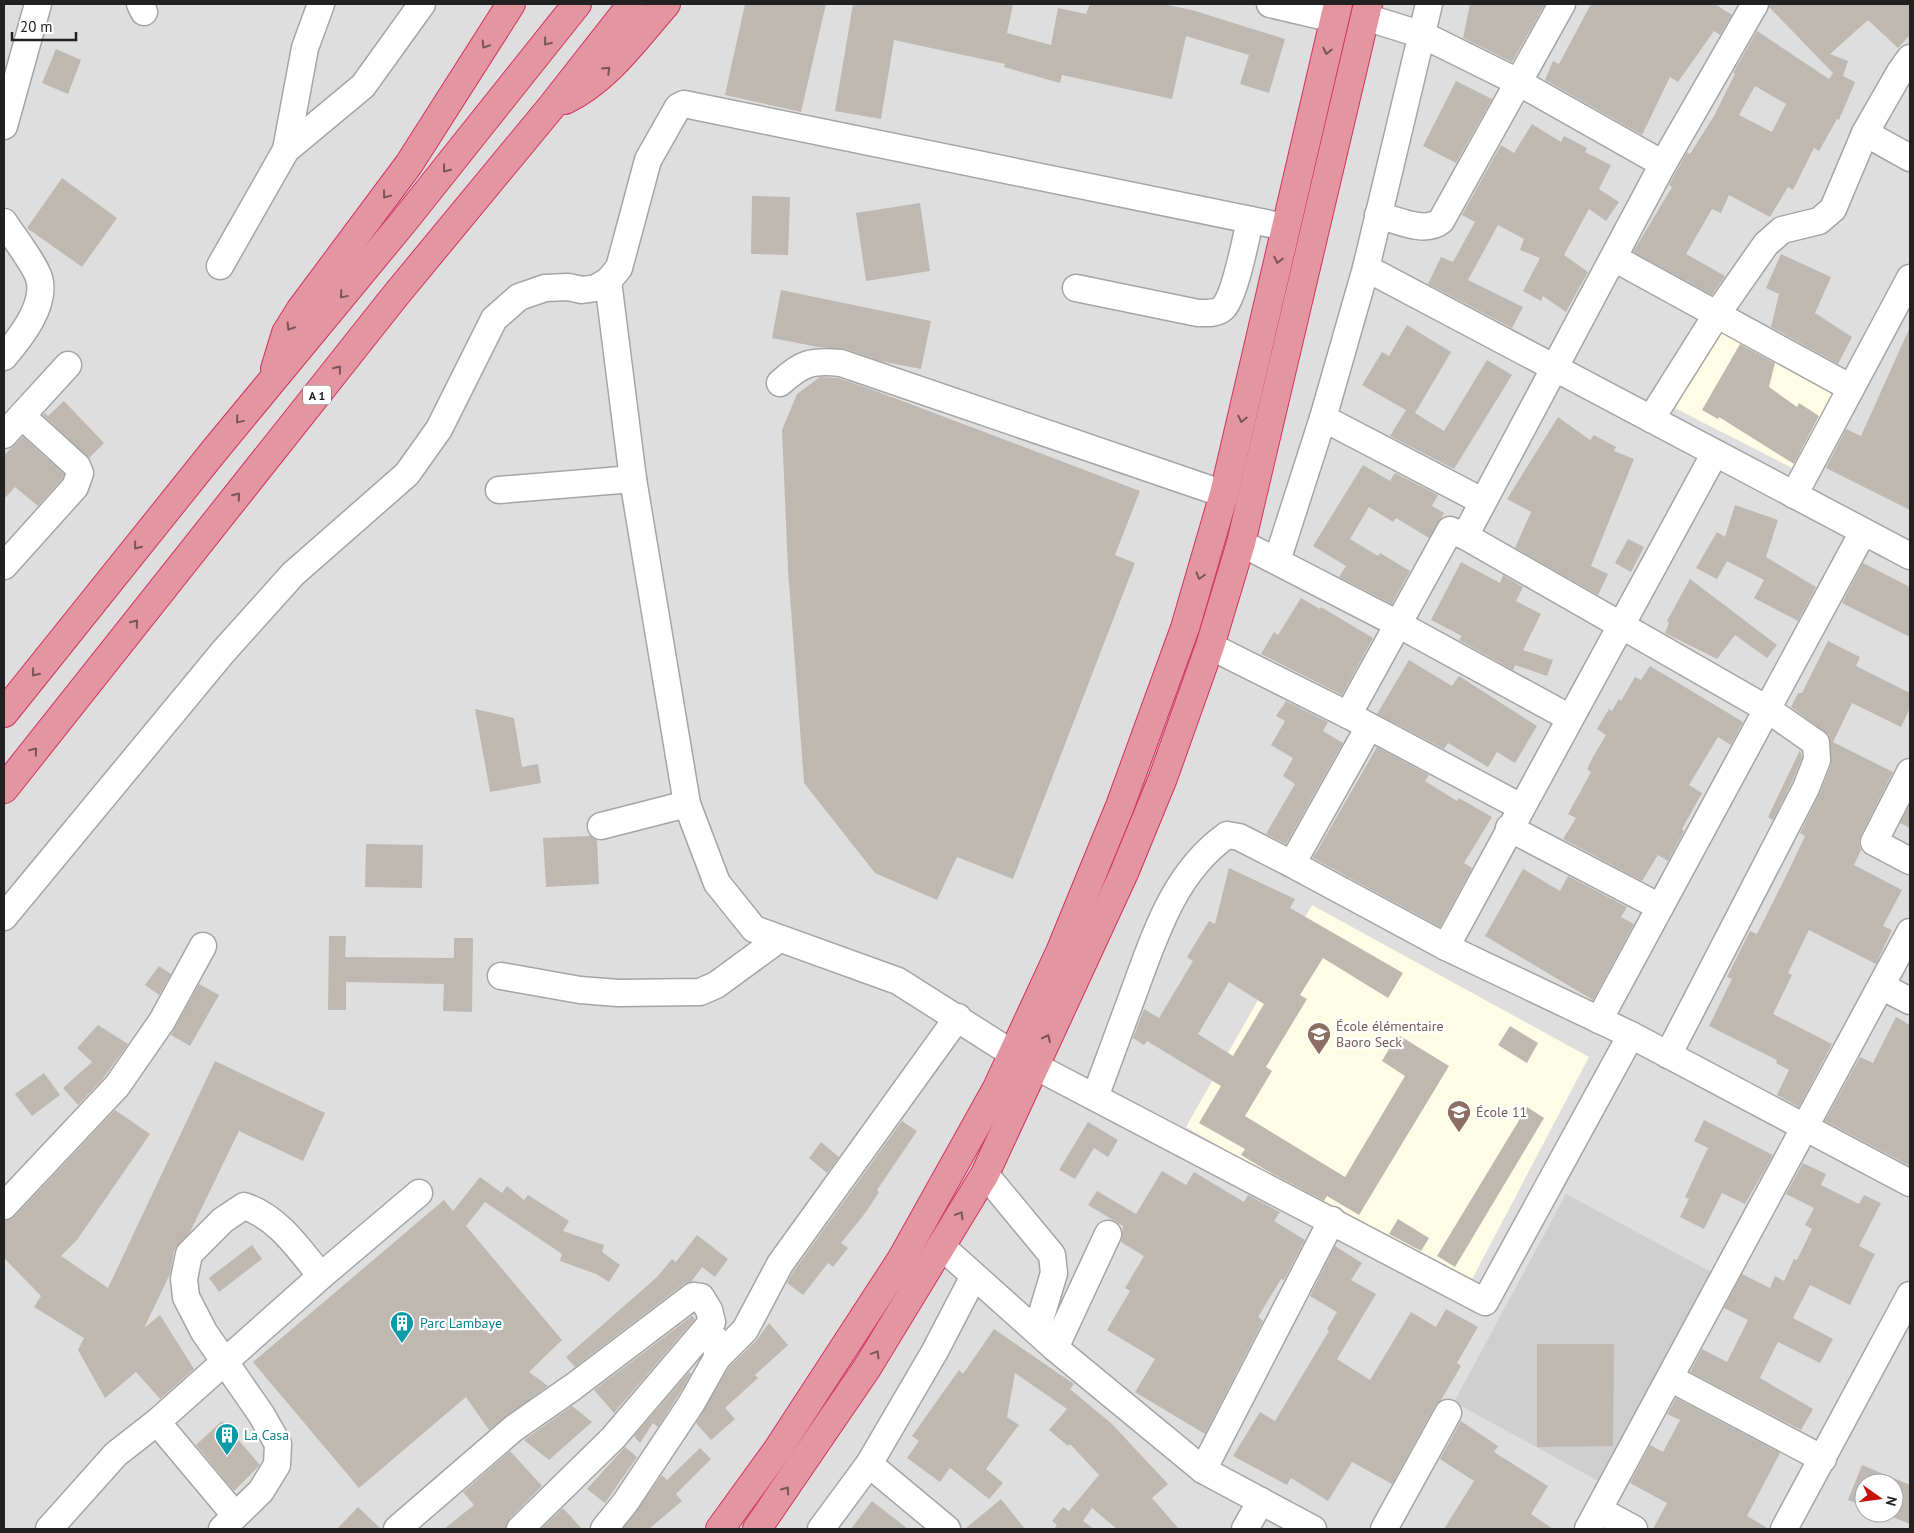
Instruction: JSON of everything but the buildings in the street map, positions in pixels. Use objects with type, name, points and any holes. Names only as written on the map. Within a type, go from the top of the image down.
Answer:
[{"type":"highway","points":[[271,382],[286,333],[296,317],[409,164],[511,4]]},
{"type":"highway","points":[[4,713],[103,587],[404,221],[577,4]]},
{"type":"highway","name":"A 1","points":[[4,789],[389,304],[552,106],[632,4]]},
{"type":"highway","points":[[552,106],[584,90],[609,70],[666,4]]},
{"type":"highway","points":[[720,1529],[778,1449],[901,1260],[997,1088],[1024,1060],[1124,873],[1163,778],[1210,646],[1241,543],[1367,10]]},
{"type":"highway","points":[[757,1529],[867,1368],[985,1174],[1060,952],[1120,806],[1185,628],[1224,494],[1336,12]]},
{"type":"street","points":[[4,126],[38,4]]},
{"type":"street","points":[[220,266],[286,150],[305,48],[320,4]]},
{"type":"street","points":[[286,150],[363,86],[422,4]]},
{"type":"street","points":[[1270,4],[1336,12]]},
{"type":"street","points":[[1277,561],[1324,418],[1366,268],[1429,4]]},
{"type":"street","points":[[1378,215],[1424,228],[1434,227],[1441,222],[1562,4]]},
{"type":"street","points":[[1465,536],[1663,164],[1756,4]]},
{"type":"street","points":[[1367,10],[1423,35],[1518,82],[1663,164]]},
{"type":"street","points":[[1651,419],[1716,314],[1766,244],[1782,230],[1819,221],[1833,209],[1865,133],[1910,58]]},
{"type":"street","points":[[4,917],[223,652],[293,574],[406,474],[439,429],[494,320],[519,297],[545,288],[582,290],[596,288],[608,281],[619,268],[648,160],[675,112],[684,104],[1286,227]]},
{"type":"street","points":[[1865,133],[1910,158]]},
{"type":"street","points":[[1076,288],[1198,313],[1214,313],[1224,307],[1233,287],[1250,220]]},
{"type":"street","points":[[4,222],[39,277],[40,293],[36,308],[17,342],[4,356]]},
{"type":"street","points":[[1614,258],[1851,388]]},
{"type":"street","points":[[1366,268],[1910,556]]},
{"type":"street","points":[[1794,495],[1910,278]]},
{"type":"street","points":[[608,281],[633,479],[687,804],[717,882],[754,929],[898,981],[1024,1060],[1485,1302],[1631,1035]]},
{"type":"street","points":[[780,383],[800,366],[822,361],[841,363],[1224,494]]},
{"type":"street","points":[[4,435],[68,365]]},
{"type":"street","points":[[4,566],[75,487],[80,473],[77,466],[22,416]]},
{"type":"street","points":[[1324,418],[1482,501]]},
{"type":"street","points":[[1446,947],[1715,453]]},
{"type":"street","points":[[499,490],[633,479]]},
{"type":"street","points":[[1292,864],[1359,721],[1398,624],[1450,530],[1465,536],[1767,709],[1816,742],[1817,760],[1806,788],[1668,1055]]},
{"type":"street","points":[[1599,1020],[1863,532]]},
{"type":"street","points":[[1241,543],[1398,624],[1570,718]]},
{"type":"street","points":[[1210,646],[1359,721],[1660,907]]},
{"type":"street","points":[[1910,772],[1874,842],[1910,861]]},
{"type":"street","points":[[601,826],[687,804]]},
{"type":"street","points":[[1095,1097],[1159,925],[1181,882],[1216,844],[1227,835],[1238,837],[1292,864],[1446,947],[1631,1035],[1910,1183]]},
{"type":"street","points":[[1634,1529],[1594,1520],[1910,932]]},
{"type":"street","points":[[501,976],[580,990],[700,992],[716,985],[779,939]]},
{"type":"street","points":[[4,1206],[117,1086],[162,1021],[203,946]]},
{"type":"street","points":[[1881,986],[1910,1001]]},
{"type":"street","points":[[604,1529],[625,1503],[691,1404],[717,1358],[744,1330],[780,1264],[958,1017]]},
{"type":"street","points":[[985,1174],[1052,1256],[1054,1273],[1037,1330]]},
{"type":"street","points":[[49,1529],[116,1454],[157,1422],[321,1276],[419,1193]]},
{"type":"street","points":[[157,1422],[221,1525],[261,1491],[277,1465],[278,1444],[261,1414],[204,1332],[186,1297],[184,1280],[189,1254],[223,1220],[244,1206],[261,1212],[282,1230],[321,1276]]},
{"type":"street","points":[[1203,1470],[1332,1220]]},
{"type":"street","points":[[1055,1348],[1108,1234]]},
{"type":"street","points":[[942,1246],[1055,1348],[1203,1470],[1313,1529]]},
{"type":"street","points":[[821,1529],[868,1464],[935,1351],[974,1276]]},
{"type":"street","points":[[1784,1529],[1910,1295]]},
{"type":"street","points":[[397,1529],[514,1428],[573,1387],[693,1296],[700,1298],[710,1310],[718,1348],[717,1358]]},
{"type":"street","points":[[520,1529],[613,1438],[712,1322]]},
{"type":"street","points":[[1670,1378],[1822,1458]]},
{"type":"street","points":[[1384,1529],[1448,1413]]},
{"type":"street","points":[[868,1464],[947,1529]]},
{"type":"street","points":[[1245,1529],[1261,1501]]},
{"type":"shaded area","points":[[4,4],[1910,4],[1910,1529],[4,1529]]},
{"type":"shaded area","points":[[1714,317],[1839,392],[1798,471],[1661,401]]},
{"type":"shaded area","points":[[1312,905],[1589,1057],[1469,1285],[1329,1209],[1186,1127]]},
{"type":"shaded area","points":[[1566,1194],[1713,1273],[1600,1482],[1454,1402]]},
{"type":"place","name":"École élémentaire Baoro Seck","points":[[1319,1055]]},
{"type":"place","name":"École 11","points":[[1459,1133]]},
{"type":"place","name":"Parc Lambaye","points":[[402,1344]]},
{"type":"place","name":"La Casa","points":[[227,1456]]}]
